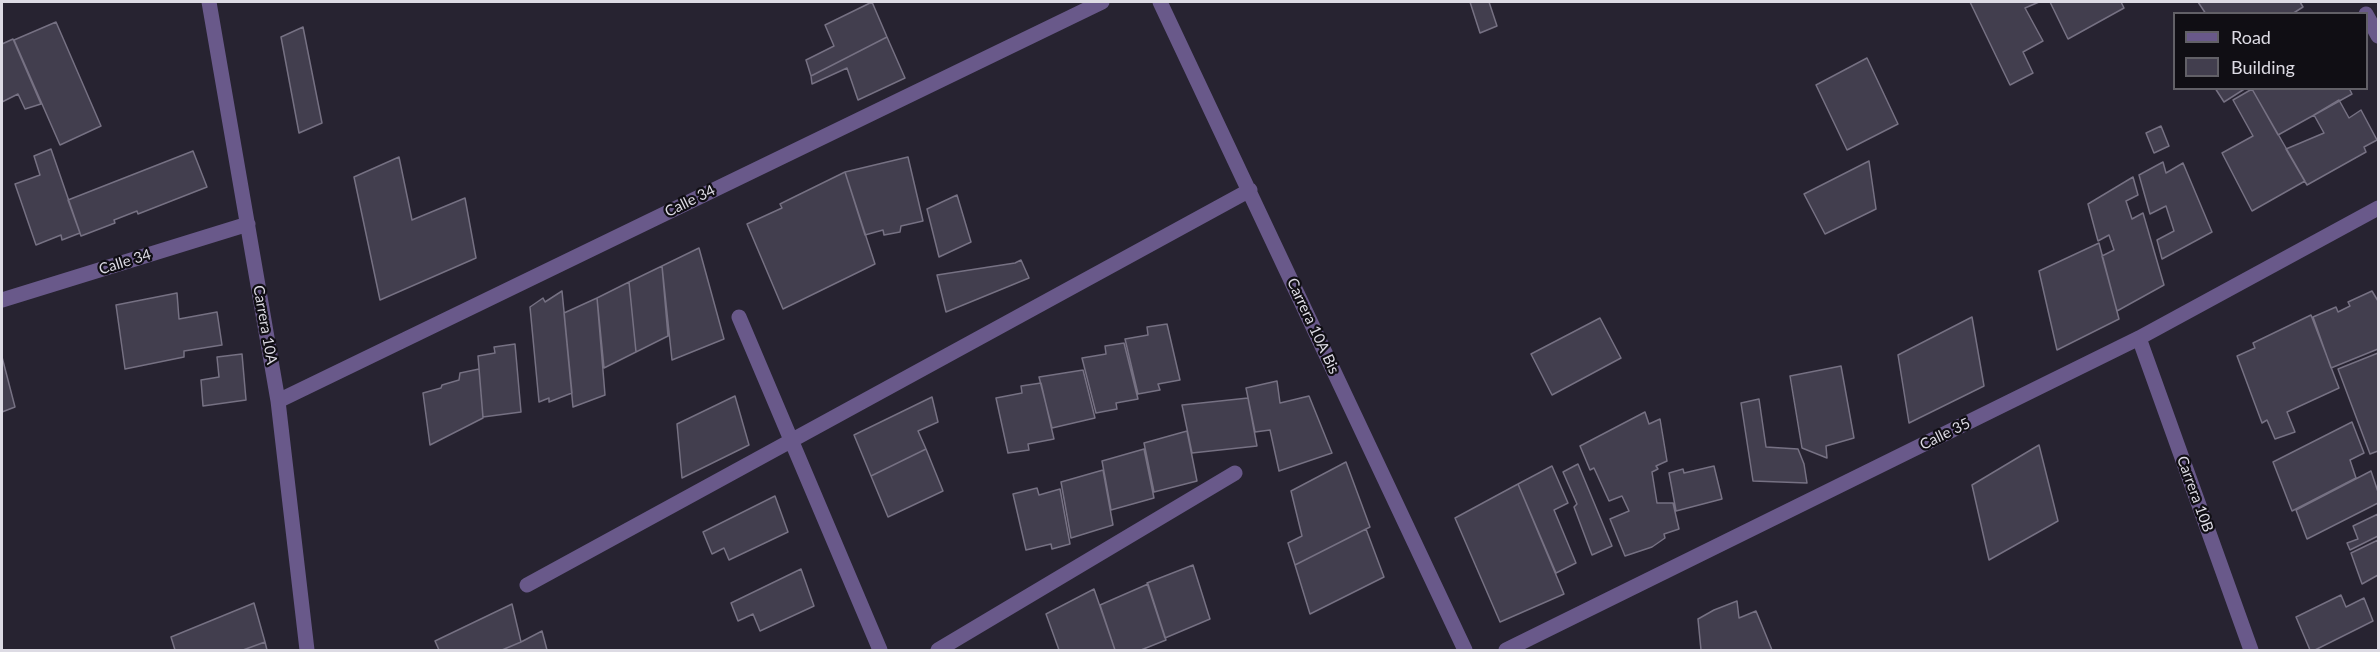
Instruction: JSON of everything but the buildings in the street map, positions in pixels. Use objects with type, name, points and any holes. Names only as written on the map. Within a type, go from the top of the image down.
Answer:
[{"type":"street","name":"Carrera 10A","points":[[209,2],[278,401],[307,651]]},
{"type":"street","name":"Calle 34","points":[[278,401],[1102,2]]},
{"type":"street","name":"Carrera 10A Bis","points":[[1160,2],[1465,651]]},
{"type":"street","points":[[2368,17],[2379,36]]},
{"type":"street","points":[[527,585],[1250,190]]},
{"type":"street","name":"Calle 35","points":[[1506,651],[2139,338],[2379,208]]},
{"type":"street","name":"Calle 34","points":[[2,300],[248,224]]},
{"type":"street","points":[[739,317],[880,651]]},
{"type":"street","name":"Carrera 10B","points":[[2139,338],[2251,651]]},
{"type":"street","points":[[938,651],[1235,473]]}]
